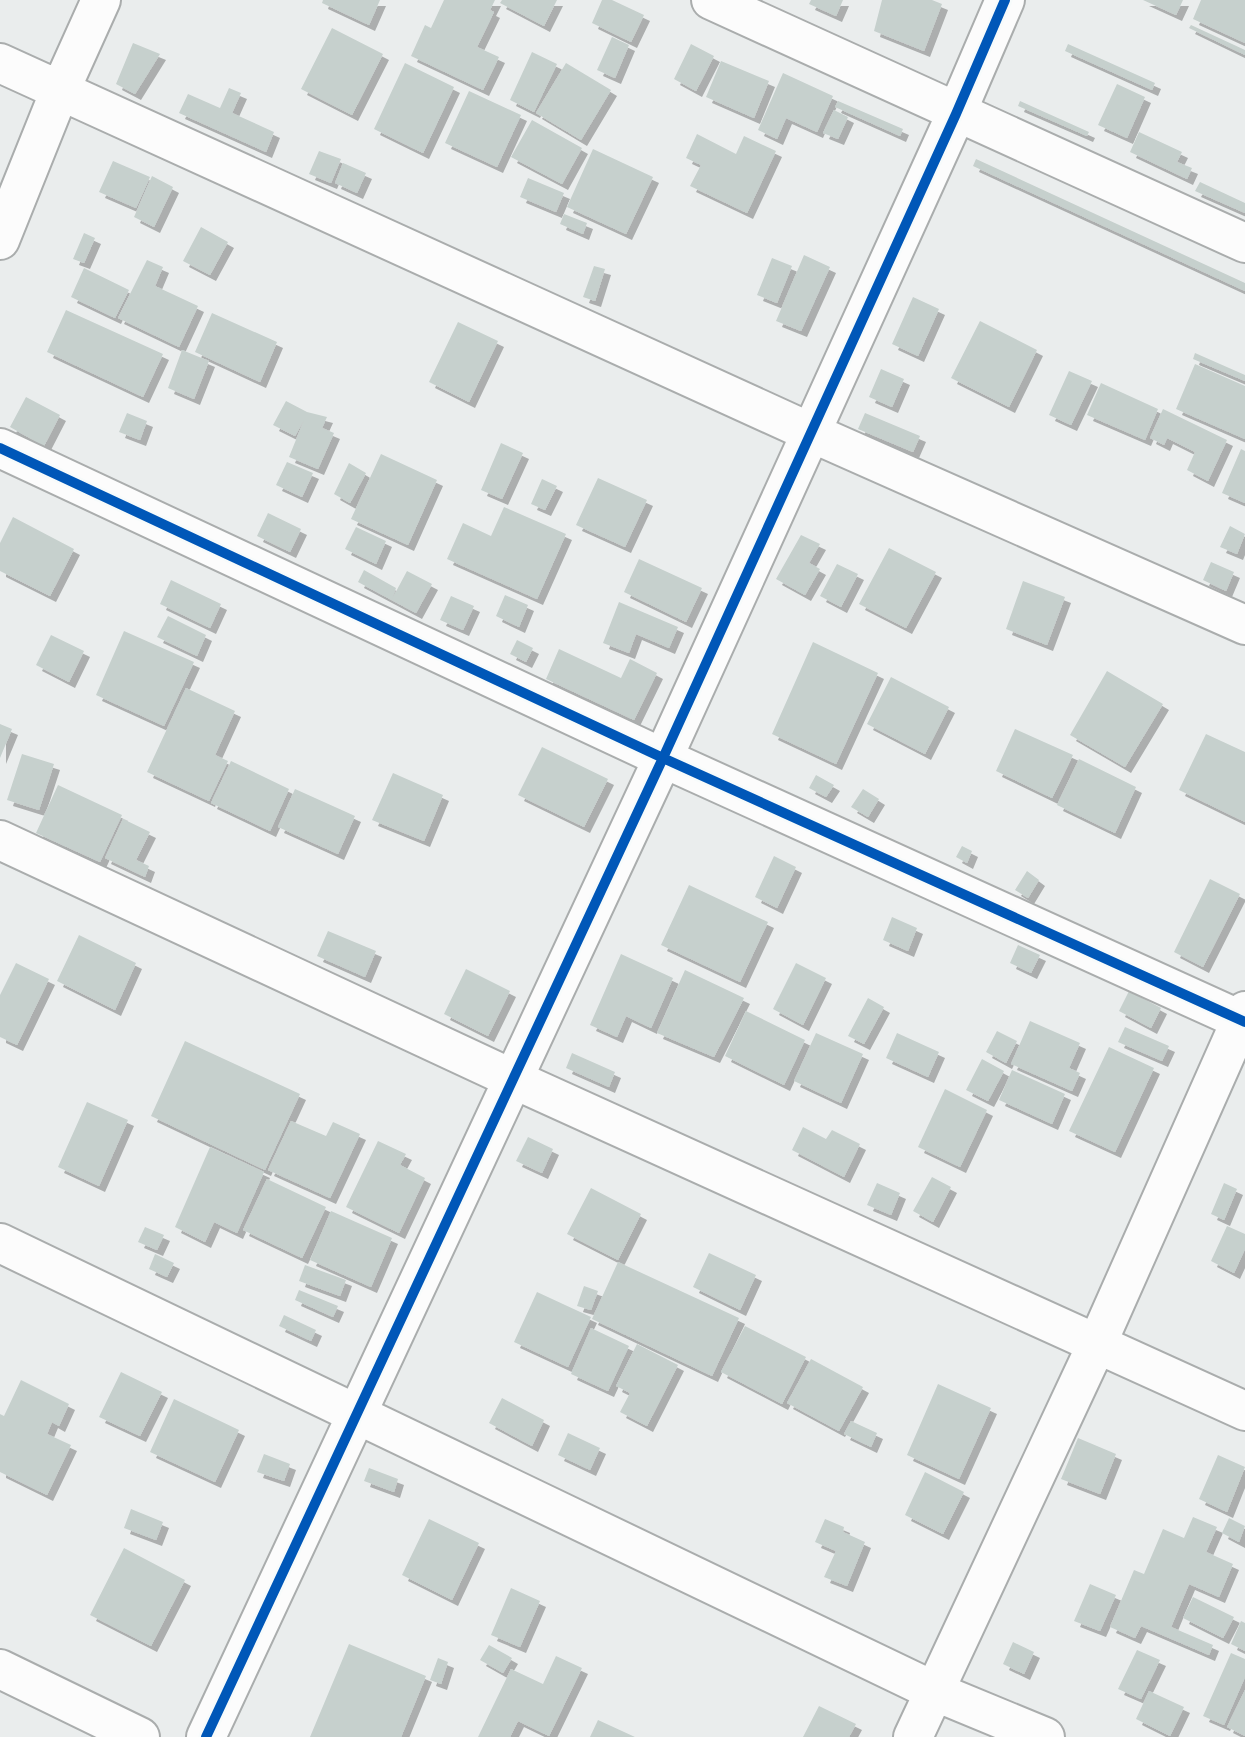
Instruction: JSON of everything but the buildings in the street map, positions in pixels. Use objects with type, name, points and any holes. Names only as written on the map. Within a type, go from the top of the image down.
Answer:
[{"type":"street","points":[[0,240],[59,93],[102,0]]},
{"type":"street","points":[[711,0],[956,114],[1245,243]]},
{"type":"street","points":[[206,1737],[663,758],[956,114],[1005,0]]},
{"type":"street","points":[[0,63],[59,93],[811,433],[1245,625]]},
{"type":"street","points":[[0,448],[663,758],[1244,1018],[1096,1346],[913,1737]]},
{"type":"street","points":[[0,840],[513,1079],[1096,1346],[1245,1411]]},
{"type":"street","points":[[0,1243],[936,1692],[1045,1737]]},
{"type":"street","points":[[0,1670],[140,1737]]},
{"type":"cycle path","points":[[206,1737],[663,758],[956,114],[1005,0]]},
{"type":"cycle path","points":[[0,448],[663,758],[1245,1022]]}]
